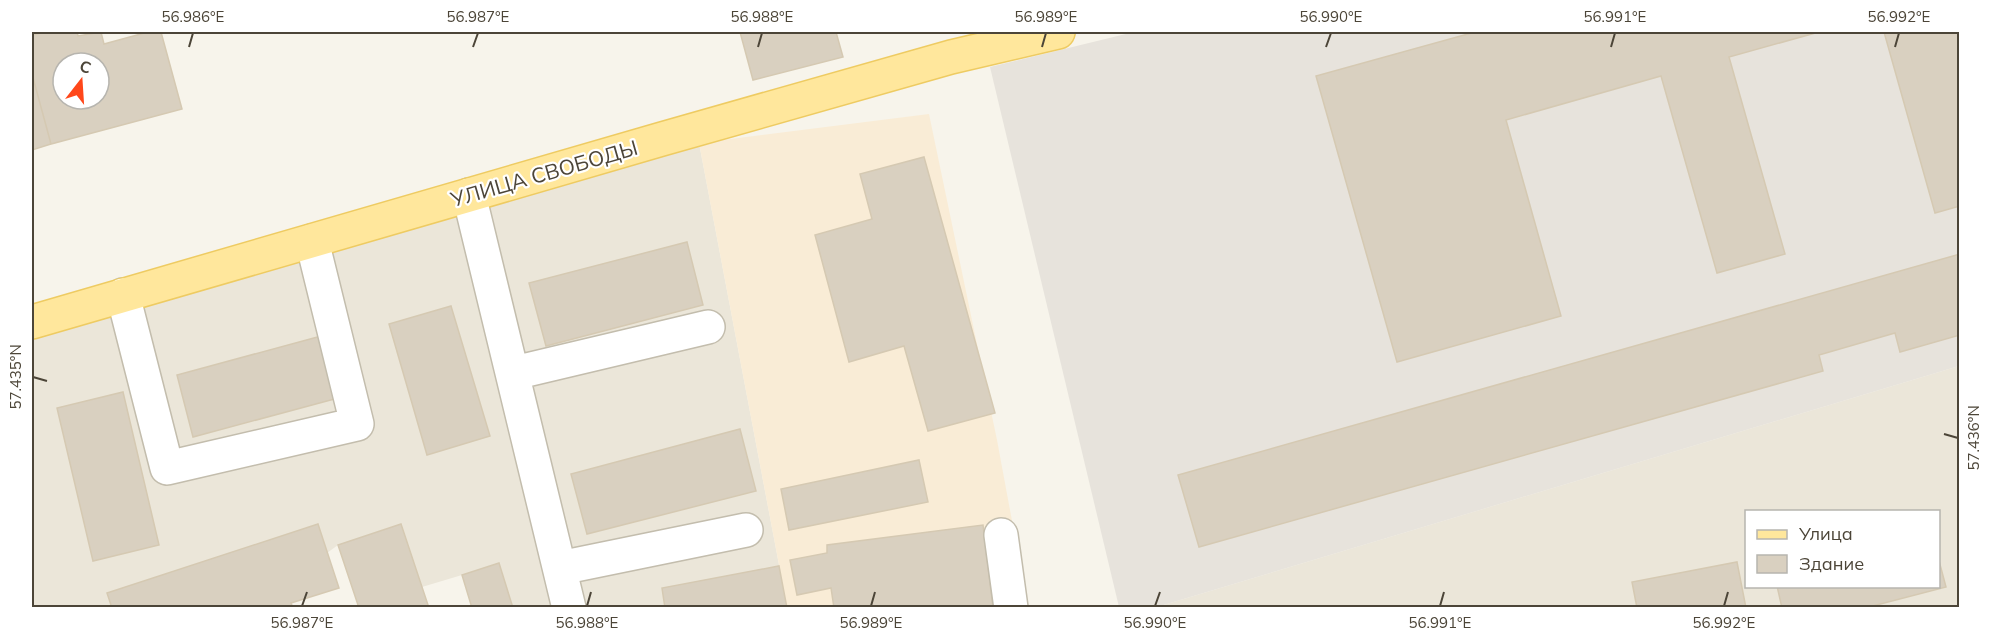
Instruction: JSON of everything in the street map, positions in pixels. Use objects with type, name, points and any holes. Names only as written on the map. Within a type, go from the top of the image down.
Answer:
[{"type":"main road","name":"УЛИЦА СВОБОДЫ","points":[[32,322],[951,57],[1058,32]]},
{"type":"lane","points":[[469,195],[514,373],[569,608]]},
{"type":"lane","points":[[123,296],[167,468],[357,424],[312,241]]},
{"type":"lane","points":[[514,373],[708,327]]},
{"type":"lane","points":[[560,568],[746,530]]},
{"type":"lane","points":[[1001,535],[1011,608]]},
{"type":"shaded area","points":[[1134,32],[1959,32],[1959,366],[1157,607],[1119,607],[990,67]]},
{"type":"shaded area","points":[[929,114],[997,440],[1028,607],[787,607],[699,143]]},
{"type":"shaded area","points":[[699,143],[787,607],[513,607],[462,575],[422,587],[401,524],[338,545],[327,553],[112,607],[32,608],[32,339]]},
{"type":"shaded area","points":[[1959,366],[1959,607],[1157,607]]},
{"type":"building","points":[[45,32],[77,32],[78,36],[101,32],[104,44],[148,32],[161,32],[182,109],[51,144],[32,74],[32,35]]},
{"type":"building","points":[[740,32],[836,32],[843,57],[753,80]]},
{"type":"building","points":[[1475,32],[1819,32],[1729,57],[1785,254],[1717,273],[1661,76],[1506,120],[1561,316],[1397,362],[1316,76]]},
{"type":"building","points":[[1884,32],[1960,32],[1960,206],[1935,213]]},
{"type":"building","points":[[32,74],[51,144],[32,150]]},
{"type":"building","points":[[924,157],[995,413],[928,431],[904,346],[849,362],[815,235],[872,219],[860,174]]},
{"type":"building","points":[[687,242],[703,305],[546,346],[529,283]]},
{"type":"building","points":[[1960,254],[1960,335],[1900,352],[1895,333],[1819,355],[1823,371],[1199,547],[1178,475]]},
{"type":"building","points":[[451,306],[490,436],[427,455],[389,324]]},
{"type":"building","points":[[325,335],[342,397],[193,437],[177,375]]},
{"type":"building","points":[[123,392],[159,545],[93,561],[57,408]]},
{"type":"building","points":[[740,429],[756,491],[587,534],[571,474]]},
{"type":"building","points":[[919,460],[928,502],[789,530],[781,489]]},
{"type":"building","points":[[318,524],[339,588],[291,603],[293,608],[112,608],[107,593]]},
{"type":"building","points":[[401,524],[429,608],[359,608],[338,545]]},
{"type":"building","points":[[983,525],[993,608],[834,608],[831,588],[797,595],[790,560],[827,553],[827,545]]},
{"type":"building","points":[[1737,562],[1746,608],[1637,608],[1632,582]]},
{"type":"building","points":[[499,563],[513,608],[472,608],[462,575]]},
{"type":"building","points":[[1940,564],[1946,587],[1865,608],[1782,608],[1777,588],[1940,588]]},
{"type":"building","points":[[779,566],[787,608],[665,608],[662,588]]}]
